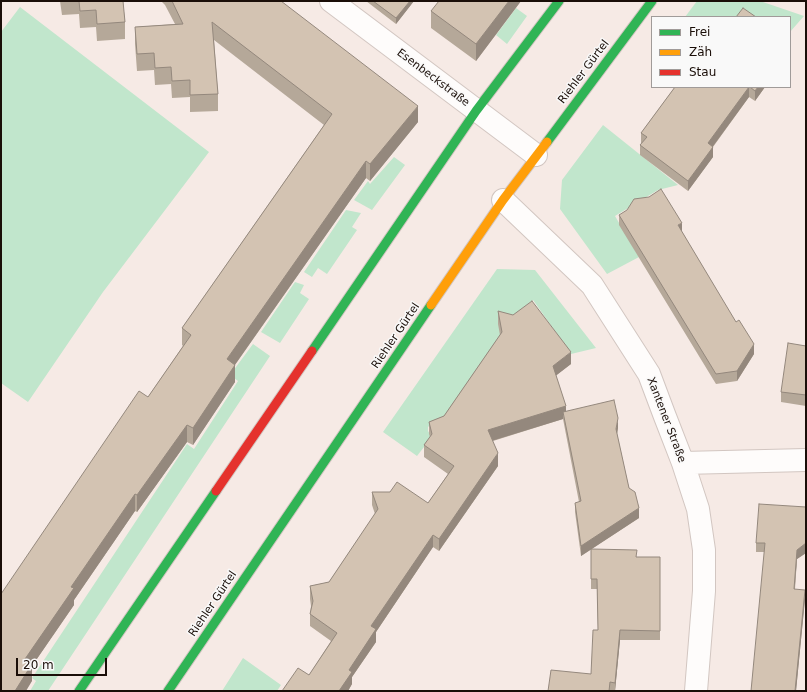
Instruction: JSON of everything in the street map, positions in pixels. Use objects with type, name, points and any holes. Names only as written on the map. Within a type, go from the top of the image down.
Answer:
[{"type":"street","name":"Esenbeckstraße","points":[[332,1],[536,155]]},
{"type":"street","points":[[79,691],[476,111],[559,1]]},
{"type":"street","name":"Riehler Gürtel","points":[[168,691],[503,200],[652,1]]},
{"type":"street","name":"Xantener Straße","points":[[503,200],[592,285],[649,374],[683,463],[698,509],[704,550],[703,599],[696,691]]},
{"type":"street","points":[[683,463],[806,460]]},
{"type":"green space","points":[[697,1],[760,1],[804,16],[791,31],[791,16],[686,16]]},
{"type":"green space","points":[[20,7],[209,152],[103,292],[28,402],[1,383],[1,32]]},
{"type":"green space","points":[[516,8],[527,16],[507,44],[496,35]]},
{"type":"green space","points":[[603,125],[678,185],[658,190],[615,216],[639,257],[607,274],[560,209],[562,180]]},
{"type":"green space","points":[[394,157],[405,165],[372,210],[354,200],[368,181],[370,184]]},
{"type":"green space","points":[[346,210],[361,213],[352,227],[357,230],[327,274],[318,268],[312,277],[304,272]]},
{"type":"green space","points":[[497,269],[535,270],[596,348],[571,354],[533,300],[513,317],[504,333],[443,423],[435,420],[428,427],[431,438],[417,456],[383,432]]},
{"type":"green space","points":[[295,282],[304,285],[300,293],[309,299],[280,343],[261,332]]},
{"type":"green space","points":[[253,344],[270,356],[48,691],[30,691],[36,681],[32,678],[187,444],[194,449],[238,381],[230,375]]},
{"type":"green space","points":[[243,658],[281,685],[277,691],[222,691]]},
{"type":"building","points":[[79,1],[123,1],[125,22],[97,24],[96,10],[80,11]]},
{"type":"building","points":[[172,1],[281,1],[418,106],[370,164],[366,161],[227,359],[235,365],[193,428],[187,425],[137,495],[135,494],[71,587],[74,588],[25,659],[32,664],[15,691],[1,691],[1,594],[139,391],[148,397],[191,335],[182,328],[332,114],[212,22],[218,94],[190,95],[190,80],[172,81],[171,67],[155,68],[154,53],[137,54],[135,27],[183,24]]},
{"type":"building","points":[[373,1],[410,1],[396,18]]},
{"type":"building","points":[[439,1],[509,1],[476,44],[431,11]]},
{"type":"building","points":[[743,8],[755,16],[737,16]]},
{"type":"building","points":[[674,88],[748,88],[708,143],[713,147],[688,181],[640,145],[647,137],[641,133]]},
{"type":"building","points":[[661,189],[682,223],[678,225],[736,322],[739,320],[754,344],[737,371],[716,374],[619,215],[627,210],[634,199],[649,197]]},
{"type":"building","points":[[532,301],[571,352],[553,366],[566,406],[488,430],[498,453],[439,539],[433,535],[371,626],[376,629],[349,670],[352,672],[339,691],[282,691],[298,668],[309,675],[337,633],[310,614],[313,601],[310,586],[329,582],[378,509],[372,492],[390,492],[397,482],[428,503],[454,466],[424,445],[432,434],[429,422],[444,416],[502,332],[498,311],[513,315]]},
{"type":"building","points":[[788,343],[806,346],[806,395],[781,392]]},
{"type":"building","points":[[614,400],[618,418],[616,429],[629,488],[635,492],[639,508],[581,546],[575,503],[581,501],[563,412]]},
{"type":"building","points":[[759,504],[806,507],[806,543],[797,550],[794,589],[805,590],[795,691],[751,691],[765,543],[756,543]]},
{"type":"building","points":[[591,549],[637,550],[636,557],[660,557],[660,631],[620,630],[615,683],[610,682],[609,691],[548,691],[551,670],[591,674],[593,630],[598,630],[597,579],[591,579]]},
{"type":"traffic: fast","points":[[312,351],[476,111],[559,1]]},
{"type":"traffic: fast","points":[[547,142],[652,1]]},
{"type":"traffic: fast","points":[[168,691],[431,305]]},
{"type":"traffic: fast","points":[[79,691],[216,491]]},
{"type":"traffic: slow","points":[[431,305],[503,200],[547,142]]},
{"type":"traffic: jam","points":[[216,491],[312,351]]}]
